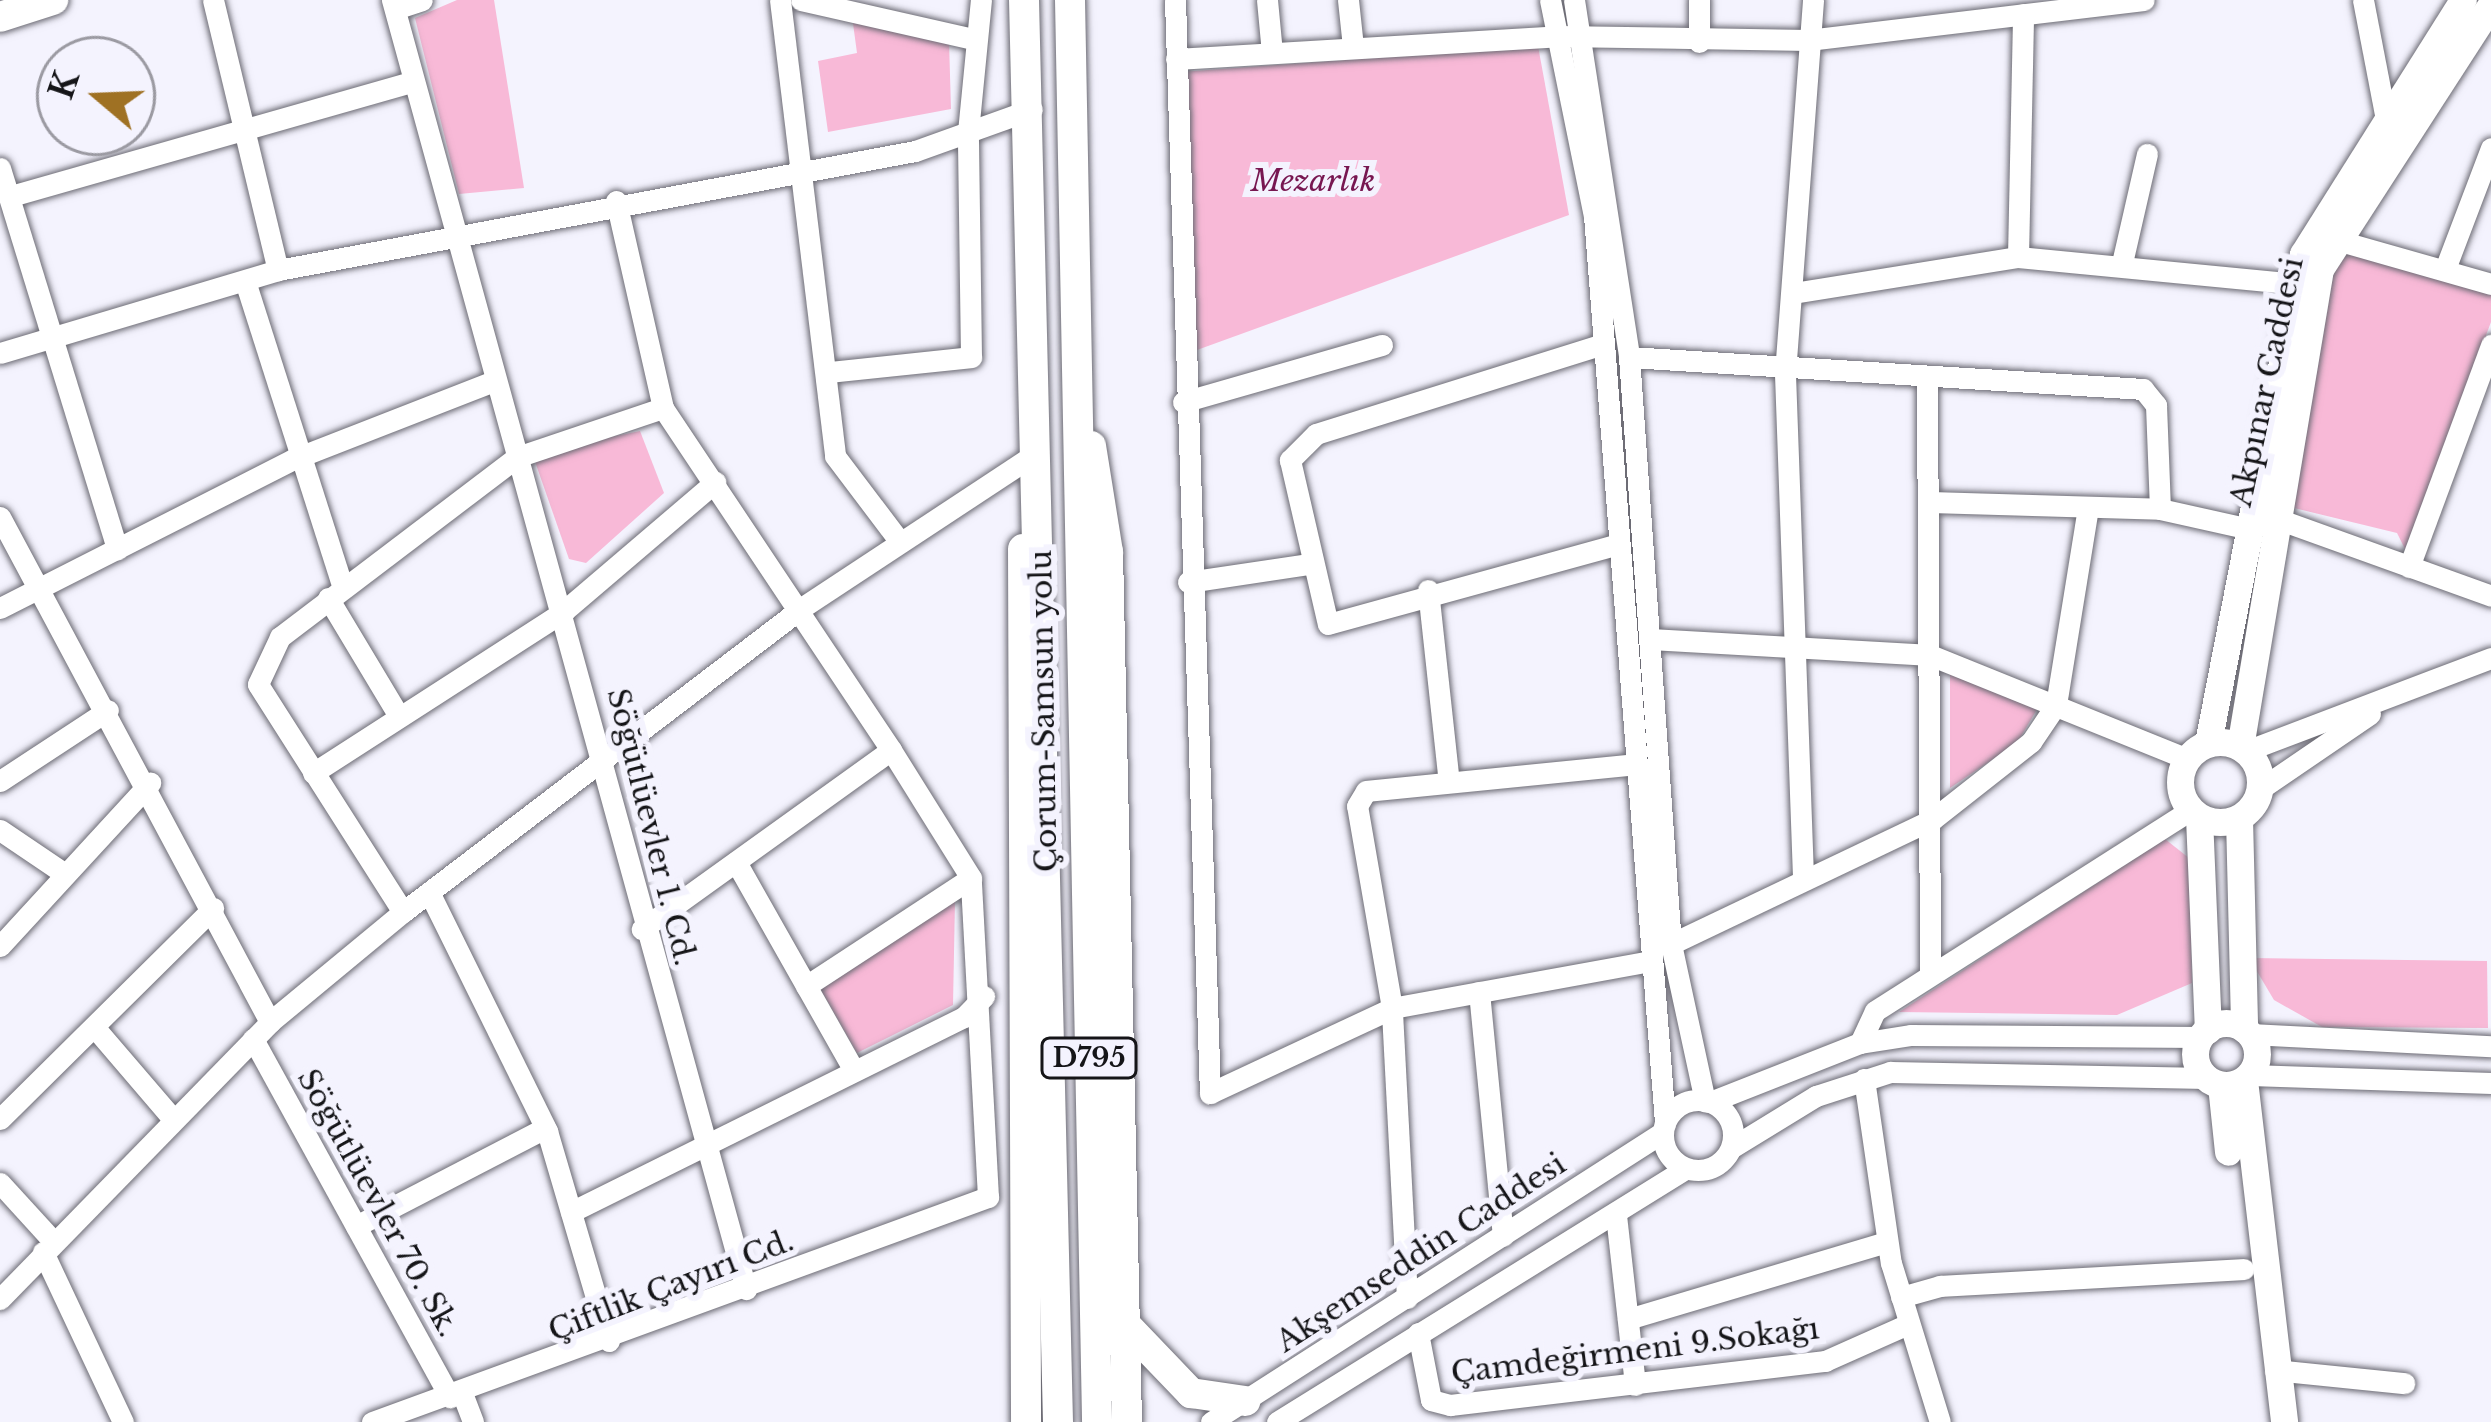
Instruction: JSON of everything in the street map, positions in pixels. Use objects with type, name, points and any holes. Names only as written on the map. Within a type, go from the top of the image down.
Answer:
[{"type":"highway","points":[[0,17],[53,0]]},
{"type":"highway","name":"Çorum-Samsun yolu","points":[[1024,0],[1032,109],[1058,1422]]},
{"type":"highway","name":"Çorum-Samsun yolu","points":[[1070,0],[1097,1422]]},
{"type":"highway","points":[[1073,333],[1108,551],[1120,1319],[1127,1422]]},
{"type":"highway","points":[[1025,1420],[1018,623],[1036,346]]},
{"type":"highway","points":[[1120,1319],[1191,1393],[1245,1401]]},
{"type":"main road","name":"Akpınar Caddesi","points":[[2243,749],[2261,523],[2296,284],[2315,227],[2463,0]]},
{"type":"main road","name":"Akpınar Caddesi","points":[[2198,751],[2333,239],[2491,5]]},
{"type":"main road","points":[[2266,1422],[2244,1269],[2230,1079],[2247,1032],[2239,818],[2260,789],[2243,749],[2198,751],[2180,785],[2195,814],[2205,1033],[2230,1079],[2284,1422]]},
{"type":"main road","points":[[2195,814],[2239,818]]},
{"type":"main road","points":[[2205,1033],[2247,1032]]},
{"type":"street","points":[[212,0],[278,270]]},
{"type":"street","points":[[393,4],[422,0]]},
{"type":"street","points":[[780,0],[829,372],[835,456],[900,542]]},
{"type":"street","points":[[801,0],[972,39]]},
{"type":"street","points":[[829,372],[971,357],[968,132],[972,39],[981,0]]},
{"type":"street","points":[[1175,0],[1188,582],[1210,1093],[1392,1007],[1651,961]]},
{"type":"street","points":[[1267,0],[1272,53]]},
{"type":"street","points":[[1348,0],[1353,47]]},
{"type":"street","points":[[1550,0],[1594,216],[1664,1127],[1686,1168]]},
{"type":"street","points":[[1574,0],[1586,44],[1629,357],[1671,944],[1708,1102],[1730,1120],[1731,1148]]},
{"type":"street","points":[[1699,0],[1699,42]]},
{"type":"street","points":[[1803,877],[1785,373],[1813,0]]},
{"type":"street","points":[[2363,0],[2385,114]]},
{"type":"street","points":[[1175,59],[1558,36],[1586,44],[1808,40],[1960,10],[2023,14],[2132,1]]},
{"type":"street","name":"Söğütlüevler 1. Cd.","points":[[393,4],[451,230],[606,759],[642,929],[746,1289]]},
{"type":"street","points":[[2018,257],[2023,14]]},
{"type":"street","points":[[11,196],[411,82]]},
{"type":"street","points":[[0,351],[278,270],[451,230],[802,170],[968,132],[1032,109]]},
{"type":"street","points":[[2445,269],[2491,148]]},
{"type":"street","points":[[2122,263],[2147,154]]},
{"type":"street","points":[[0,168],[11,196],[10,229],[51,334],[117,549]]},
{"type":"street","points":[[571,1212],[852,1067],[964,1017],[984,995],[971,878],[803,608],[663,408],[616,201]]},
{"type":"street","points":[[2333,239],[2491,284]]},
{"type":"street","points":[[1792,293],[2018,257],[2122,263],[2296,284]]},
{"type":"street","points":[[245,281],[335,591],[399,716]]},
{"type":"street","points":[[1603,344],[1303,440],[1290,460],[1308,564],[1328,624],[1428,590],[1618,544]]},
{"type":"street","points":[[1184,402],[1382,345]]},
{"type":"street","points":[[2409,567],[2491,345]]},
{"type":"street","points":[[1629,357],[1785,373],[2143,389],[2156,405],[2160,509]]},
{"type":"street","points":[[1927,377],[1934,819],[1930,974]]},
{"type":"street","points":[[0,608],[294,459],[494,381]]},
{"type":"street","points":[[403,912],[258,684],[280,637],[517,457],[663,408]]},
{"type":"street","points":[[0,1299],[270,1022],[403,912],[803,608],[1029,458]]},
{"type":"street","points":[[313,773],[564,611],[715,482]]},
{"type":"street","points":[[1930,502],[2160,509],[2261,523],[2491,596]]},
{"type":"street","points":[[1671,944],[1803,877],[1934,819],[2000,772],[2056,706],[2088,508]]},
{"type":"street","points":[[0,517],[150,783],[270,1022]]},
{"type":"street","points":[[1188,582],[1308,564]]},
{"type":"street","points":[[1428,590],[1449,782]]},
{"type":"street","points":[[1652,640],[1930,655],[2056,706],[2198,751]]},
{"type":"street","points":[[2243,749],[2491,658]]},
{"type":"street","points":[[2260,789],[2400,693]]},
{"type":"street","points":[[0,781],[108,710]]},
{"type":"street","points":[[642,929],[891,750]]},
{"type":"street","points":[[1407,1298],[1392,1007],[1357,806],[1366,791],[1636,764]]},
{"type":"street","points":[[0,946],[59,870],[150,783]]},
{"type":"street","points":[[1860,1043],[1875,1011],[2195,814]]},
{"type":"street","points":[[0,830],[59,870]]},
{"type":"street","points":[[736,862],[852,1067]]},
{"type":"street","points":[[806,986],[971,878]]},
{"type":"street","points":[[429,892],[545,1128],[609,1341]]},
{"type":"street","points":[[0,1119],[213,908]]},
{"type":"street","points":[[1479,992],[1503,1236]]},
{"type":"street","name":"Çiftlik Çayırı Cd.","points":[[372,1422],[609,1341],[988,1197],[984,995]]},
{"type":"street","points":[[94,1028],[173,1119]]},
{"type":"street","points":[[2247,1032],[2491,1046]]},
{"type":"street","points":[[1664,1127],[1681,1104],[1708,1102],[1860,1043],[2205,1033]]},
{"type":"street","name":"Söğütlüevler 70. Sk.","points":[[253,1039],[356,1226],[473,1422]]},
{"type":"street","points":[[1864,1078],[1887,1242],[1940,1422]]},
{"type":"street","points":[[1276,1422],[1686,1168],[1712,1167],[1731,1148],[1864,1078],[2491,1082]]},
{"type":"street","name":"Akşemseddin Caddesi","points":[[1211,1422],[1664,1127]]},
{"type":"street","points":[[356,1226],[545,1128]]},
{"type":"street","points":[[0,1183],[48,1247],[123,1422]]},
{"type":"street","points":[[1616,1215],[1635,1385]]},
{"type":"street","points":[[1628,1319],[1887,1242]]},
{"type":"street","points":[[1900,1298],[1940,1286],[2244,1269]]},
{"type":"street","name":"Çamdeğirmeni 9.Sokağı","points":[[1418,1334],[1436,1404],[1825,1361],[1908,1324]]},
{"type":"street","points":[[2275,1370],[2404,1383]]},
{"type":"green space","points":[[457,0],[494,0],[524,188],[459,194],[415,18]]},
{"type":"green space","points":[[852,16],[949,41],[951,109],[828,132],[818,61],[857,53]]},
{"type":"green space","name":"Mezarlık","points":[[1538,46],[1569,215],[1197,350],[1181,72]]},
{"type":"green space","points":[[2338,247],[2491,293],[2491,322],[2405,549],[2397,533],[2294,508]]},
{"type":"green space","points":[[640,431],[664,493],[586,563],[569,559],[532,453]]},
{"type":"green space","points":[[1950,673],[2039,706],[2017,743],[1950,788]]},
{"type":"green space","points":[[2165,839],[2189,858],[2192,983],[2117,1015],[1899,1012]]},
{"type":"green space","points":[[955,900],[953,1005],[857,1053],[820,988]]},
{"type":"green space","points":[[2249,958],[2487,961],[2488,1028],[2322,1027],[2274,1000]]}]
